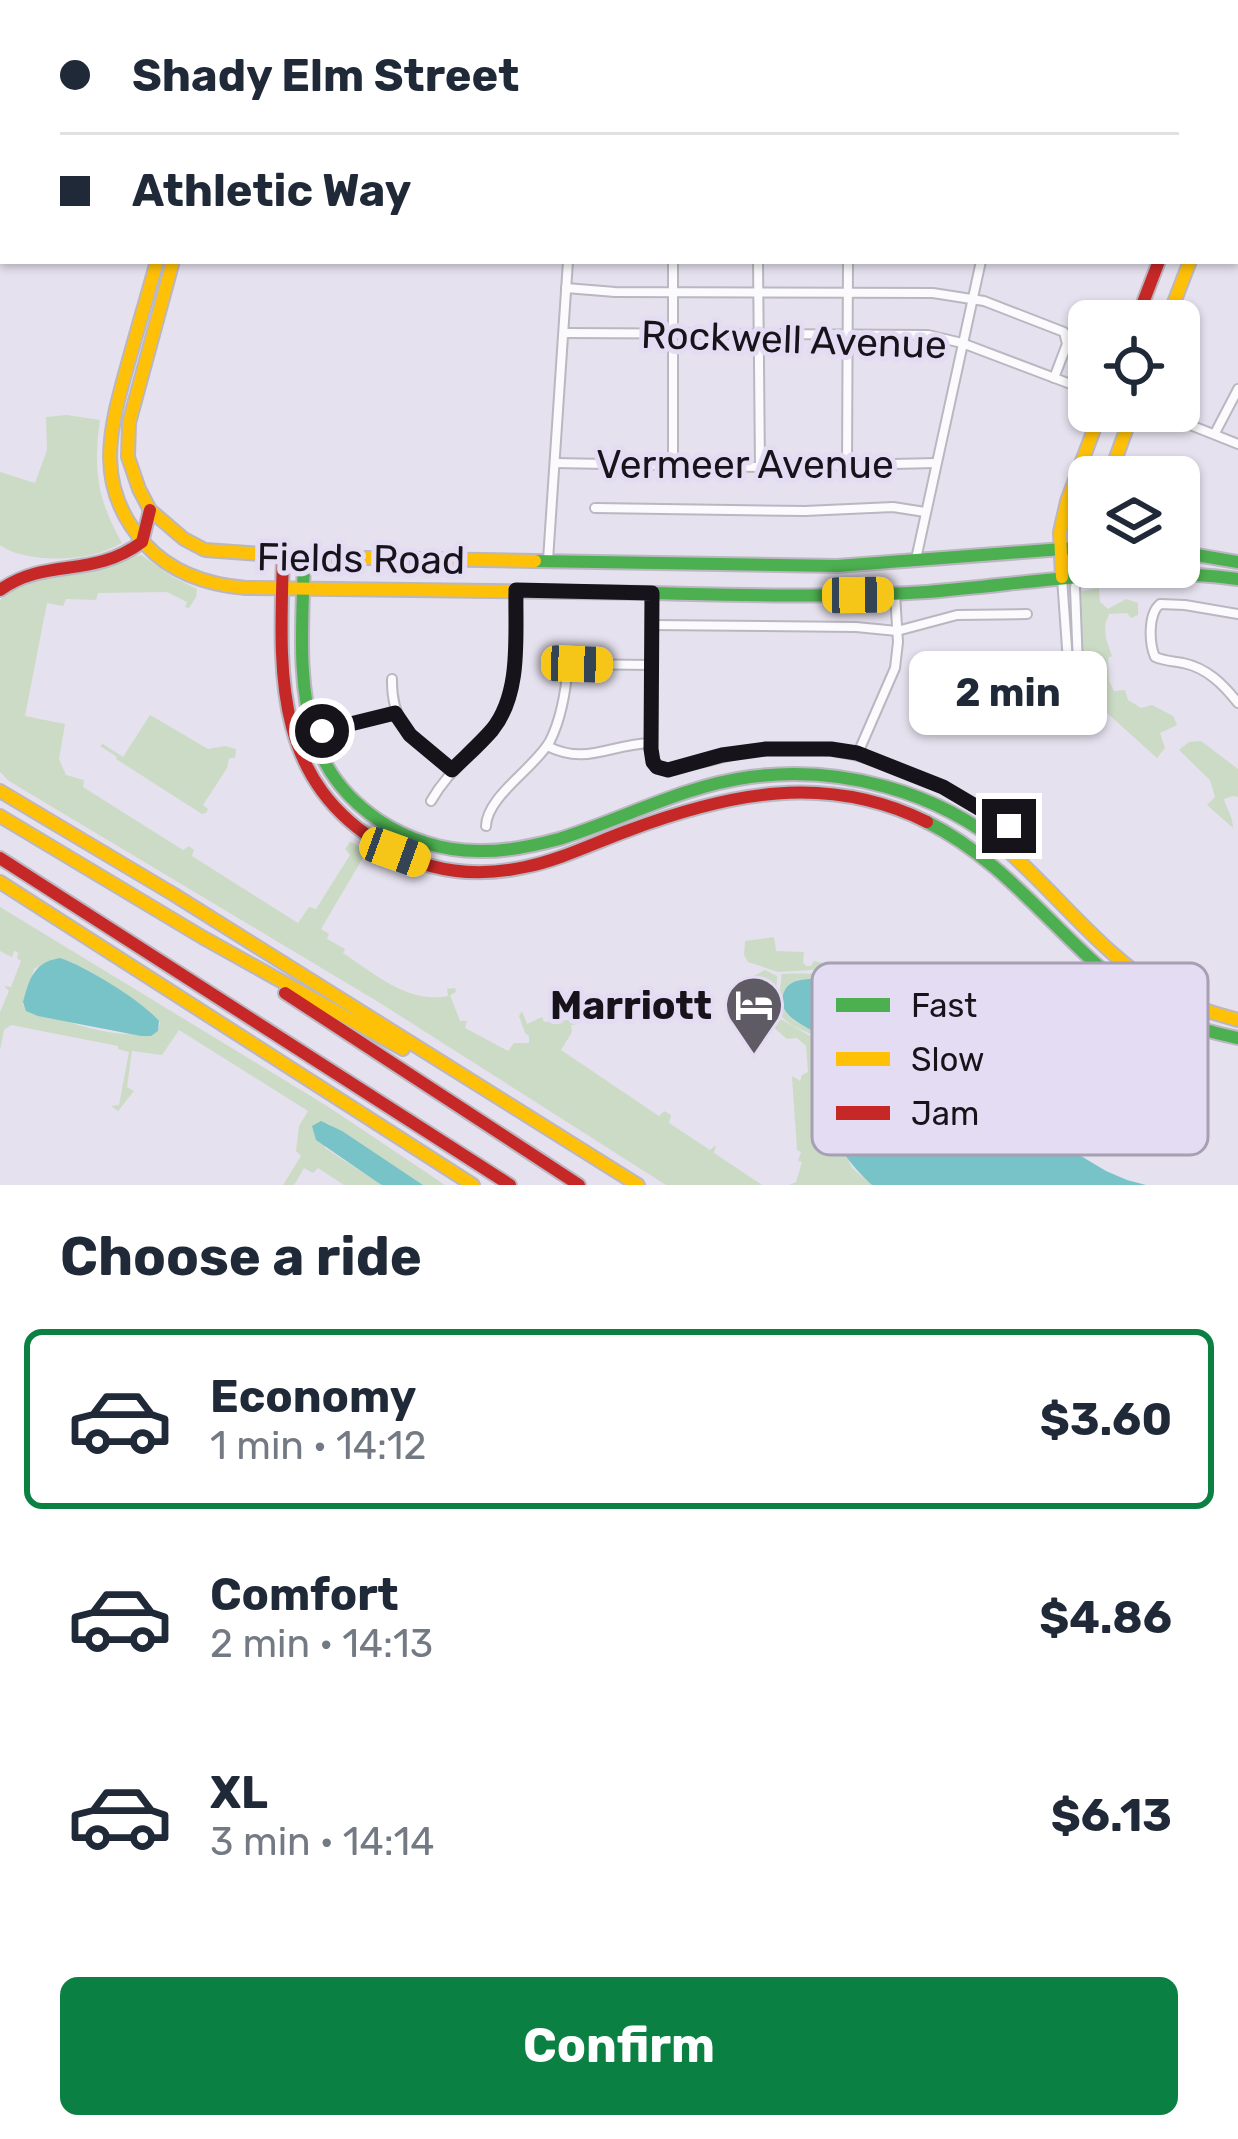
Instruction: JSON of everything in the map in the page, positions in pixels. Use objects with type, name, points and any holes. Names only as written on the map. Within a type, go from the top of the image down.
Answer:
[{"type":"main road","points":[[142,542],[112,489],[109,445],[156,264]]},
{"type":"main road","points":[[0,590],[33,572],[117,559],[142,542],[150,510],[135,478],[126,440],[172,264]]},
{"type":"main road","points":[[1144,300],[1158,264]]},
{"type":"main road","points":[[1175,300],[1189,264]]},
{"type":"main road","points":[[1062,577],[1060,532],[1093,432]]},
{"type":"main road","name":"Fields Road","points":[[150,510],[184,539],[206,550],[283,556],[837,566],[1068,548]]},
{"type":"main road","name":"Fields Road","points":[[142,542],[185,574],[224,586],[783,596],[895,594],[1068,577]]},
{"type":"main road","points":[[283,556],[284,685],[294,739],[309,773],[334,807],[368,837],[395,852],[440,868],[513,870],[744,796],[821,793],[878,803],[970,846],[1095,962],[1108,949]]},
{"type":"main road","points":[[304,556],[302,678],[321,758],[340,788],[382,823],[412,839],[445,850],[509,852],[746,777],[790,773],[856,779],[924,800],[985,834],[1124,963]]},
{"type":"main road","points":[[1200,556],[1238,562]]},
{"type":"main road","name":"Fields Road","points":[[1200,574],[1238,579]]},
{"type":"main road","points":[[821,793],[822,775]]},
{"type":"main road","points":[[0,787],[638,1185]]},
{"type":"main road","points":[[678,795],[683,812]]},
{"type":"main road","points":[[0,816],[202,938],[579,1185]]},
{"type":"main road","points":[[556,839],[562,856]]},
{"type":"main road","points":[[0,858],[510,1185]]},
{"type":"main road","points":[[1002,872],[1016,858]]},
{"type":"main road","points":[[0,882],[473,1185]]},
{"type":"main road","points":[[0,894],[93,942]]},
{"type":"main road","points":[[202,938],[339,1012],[560,1144],[609,1166]]},
{"type":"main road","points":[[1208,1014],[1238,1020]]},
{"type":"main road","points":[[1208,1032],[1238,1038]]},
{"type":"street","points":[[548,561],[568,264]]},
{"type":"street","points":[[673,264],[673,466]]},
{"type":"street","points":[[758,264],[760,467]]},
{"type":"street","points":[[848,264],[848,466]]},
{"type":"street","points":[[916,560],[980,264]]},
{"type":"street","points":[[566,289],[911,291],[972,298],[1064,332],[1067,344],[1054,378]]},
{"type":"street","name":"Rockwell Avenue","points":[[563,333],[928,335],[1068,383]]},
{"type":"street","points":[[1215,433],[1238,388]]},
{"type":"street","points":[[1200,428],[1238,444]]},
{"type":"street","name":"Vermeer Avenue","points":[[555,463],[760,467],[936,463]]},
{"type":"street","points":[[595,508],[805,511],[893,507],[925,512]]},
{"type":"street","points":[[1062,577],[1069,676],[1079,693],[1075,588]]},
{"type":"street","points":[[431,801],[507,706],[513,679],[516,590]]},
{"type":"street","points":[[652,593],[651,743],[657,767],[668,770],[766,749],[857,753],[943,787],[1021,833]]},
{"type":"street","points":[[857,753],[895,668],[895,594]]},
{"type":"street","points":[[1238,614],[1160,604],[1152,614],[1151,645],[1160,660],[1212,675],[1238,703]]},
{"type":"street","points":[[652,625],[856,627],[897,632],[957,615],[1027,614]]},
{"type":"street","points":[[486,826],[489,809],[547,746],[562,708],[568,664],[652,665]]},
{"type":"street","points":[[392,679],[395,713],[410,735],[452,770]]},
{"type":"street","points":[[294,739],[395,713]]},
{"type":"street","points":[[547,746],[578,756],[651,743]]},
{"type":"green space","points":[[46,417],[100,420],[99,483],[122,543],[73,558],[33,557],[9,550],[0,545],[0,472],[35,483],[47,450]]},
{"type":"green space","points":[[141,555],[197,589],[189,608],[187,602],[167,592],[98,593],[96,600],[66,599],[63,606],[47,603],[25,716],[65,724],[59,759],[66,775],[84,780],[83,787],[183,850],[189,846],[194,850],[192,856],[298,923],[309,907],[316,909],[350,855],[345,849],[353,843],[385,862],[384,866],[364,856],[321,929],[329,934],[327,939],[345,949],[343,953],[419,996],[448,996],[447,989],[455,988],[450,995],[460,1021],[467,1021],[465,1028],[508,1051],[514,1043],[529,1043],[519,1016],[522,1011],[527,1024],[542,1017],[544,1022],[578,1019],[561,1050],[659,1116],[664,1111],[671,1115],[669,1123],[710,1150],[716,1145],[714,1153],[762,1185],[666,1185],[380,1003],[0,772],[0,600],[22,581]]},
{"type":"green space","points":[[1099,588],[1100,602],[1108,609],[1126,599],[1138,603],[1138,615],[1131,618],[1127,613],[1109,614],[1105,625],[1112,656],[1108,658],[1109,681],[1114,691],[1125,690],[1128,700],[1141,708],[1152,705],[1173,716],[1177,725],[1160,733],[1165,748],[1157,758],[1087,691],[1078,592]]},
{"type":"green space","points":[[150,715],[208,749],[236,749],[235,758],[229,758],[203,805],[206,813],[100,746],[123,757]]},
{"type":"green space","points":[[1201,741],[1238,769],[1238,797],[1224,799],[1233,828],[1207,805],[1215,797],[1210,780],[1179,750],[1189,742]]},
{"type":"green space","points":[[0,907],[327,1106],[445,1185],[423,1185],[327,1123],[325,1148],[382,1185],[344,1185],[318,1168],[313,1173],[304,1168],[294,1185],[283,1185],[301,1156],[296,1151],[299,1126],[308,1111],[179,1030],[162,1055],[132,1051],[127,1087],[134,1091],[118,1111],[111,1106],[119,1105],[129,1052],[118,1046],[11,1025],[4,1030],[0,1050],[0,1012],[9,991],[4,986],[11,987],[21,961],[18,952],[12,957],[0,951]],"holes":[[[53,959],[141,1005],[160,1023],[158,1031],[108,1032],[23,1005],[34,969]]]},
{"type":"green space","points":[[774,937],[776,951],[804,952],[803,962],[812,964],[812,970],[778,972],[748,962],[745,941]]},
{"type":"green space","points":[[765,970],[777,976],[775,1016],[812,1037],[812,1155],[847,1155],[851,1166],[872,1185],[789,1185],[796,1182],[802,1162],[798,1161],[801,1152],[797,1150],[792,1076],[800,1081],[808,1072],[806,1046],[766,1027],[769,1021],[765,1021],[761,1004],[731,1006],[737,985]]},
{"type":"green space","points":[[781,974],[812,974],[812,979],[787,987],[783,1004],[792,1019],[812,1030],[812,1035],[779,1012]]},
{"type":"water","points":[[60,958],[140,1004],[159,1021],[158,1031],[141,1036],[26,1011],[23,1002],[34,973],[44,963]]},
{"type":"water","points":[[812,979],[812,1031],[792,1018],[782,1003],[788,986]]},
{"type":"water","points":[[321,1121],[423,1185],[377,1182],[316,1140],[312,1126]]},
{"type":"water","points":[[1079,1155],[1106,1171],[1146,1185],[872,1185],[847,1157]]},
{"type":"traffic: fast","points":[[535,561],[837,566],[1068,549]]},
{"type":"traffic: fast","points":[[1200,556],[1238,562]]},
{"type":"traffic: fast","points":[[304,557],[303,672],[315,739],[340,785],[378,820],[401,833],[452,849],[509,849],[559,839],[725,781],[784,774],[853,779],[919,798],[980,829],[1007,850]]},
{"type":"traffic: fast","points":[[652,593],[893,594],[1158,573],[1238,579]]},
{"type":"traffic: fast","points":[[927,822],[993,866],[1096,963]]},
{"type":"traffic: fast","points":[[1208,1031],[1238,1038]]},
{"type":"traffic: slow","points":[[156,264],[116,409],[110,456],[118,501],[129,523],[167,563],[205,580],[246,588],[652,593]]},
{"type":"traffic: slow","points":[[172,264],[129,423],[128,457],[150,510],[184,539],[205,550],[304,557],[535,561]]},
{"type":"traffic: slow","points":[[1175,300],[1189,264]]},
{"type":"traffic: slow","points":[[1062,577],[1060,532],[1093,432]]},
{"type":"traffic: slow","points":[[1117,456],[1125,432]]},
{"type":"traffic: slow","points":[[0,791],[638,1185]]},
{"type":"traffic: slow","points":[[0,816],[202,937],[403,1049]]},
{"type":"traffic: slow","points":[[1007,850],[1125,963]]},
{"type":"traffic: slow","points":[[0,882],[473,1185]]},
{"type":"traffic: slow","points":[[1208,1011],[1238,1020]]},
{"type":"traffic: jam","points":[[1144,300],[1158,264]]},
{"type":"traffic: jam","points":[[0,590],[35,574],[123,553],[142,542],[150,510]]},
{"type":"traffic: jam","points":[[283,556],[284,681],[302,755],[320,789],[347,819],[401,855],[470,872],[525,867],[702,807],[777,794],[852,797],[927,822]]},
{"type":"traffic: jam","points":[[0,858],[510,1185]]},
{"type":"traffic: jam","points":[[285,993],[579,1185]]},
{"type":"place","name":"Marriott","points":[[754,1056]]},
{"type":"route","points":[[322,731],[395,713],[410,735],[452,770],[492,730],[507,706],[513,679],[516,590],[652,593],[651,749],[657,767],[668,770],[766,749],[840,750],[943,787],[1009,826]]}]
